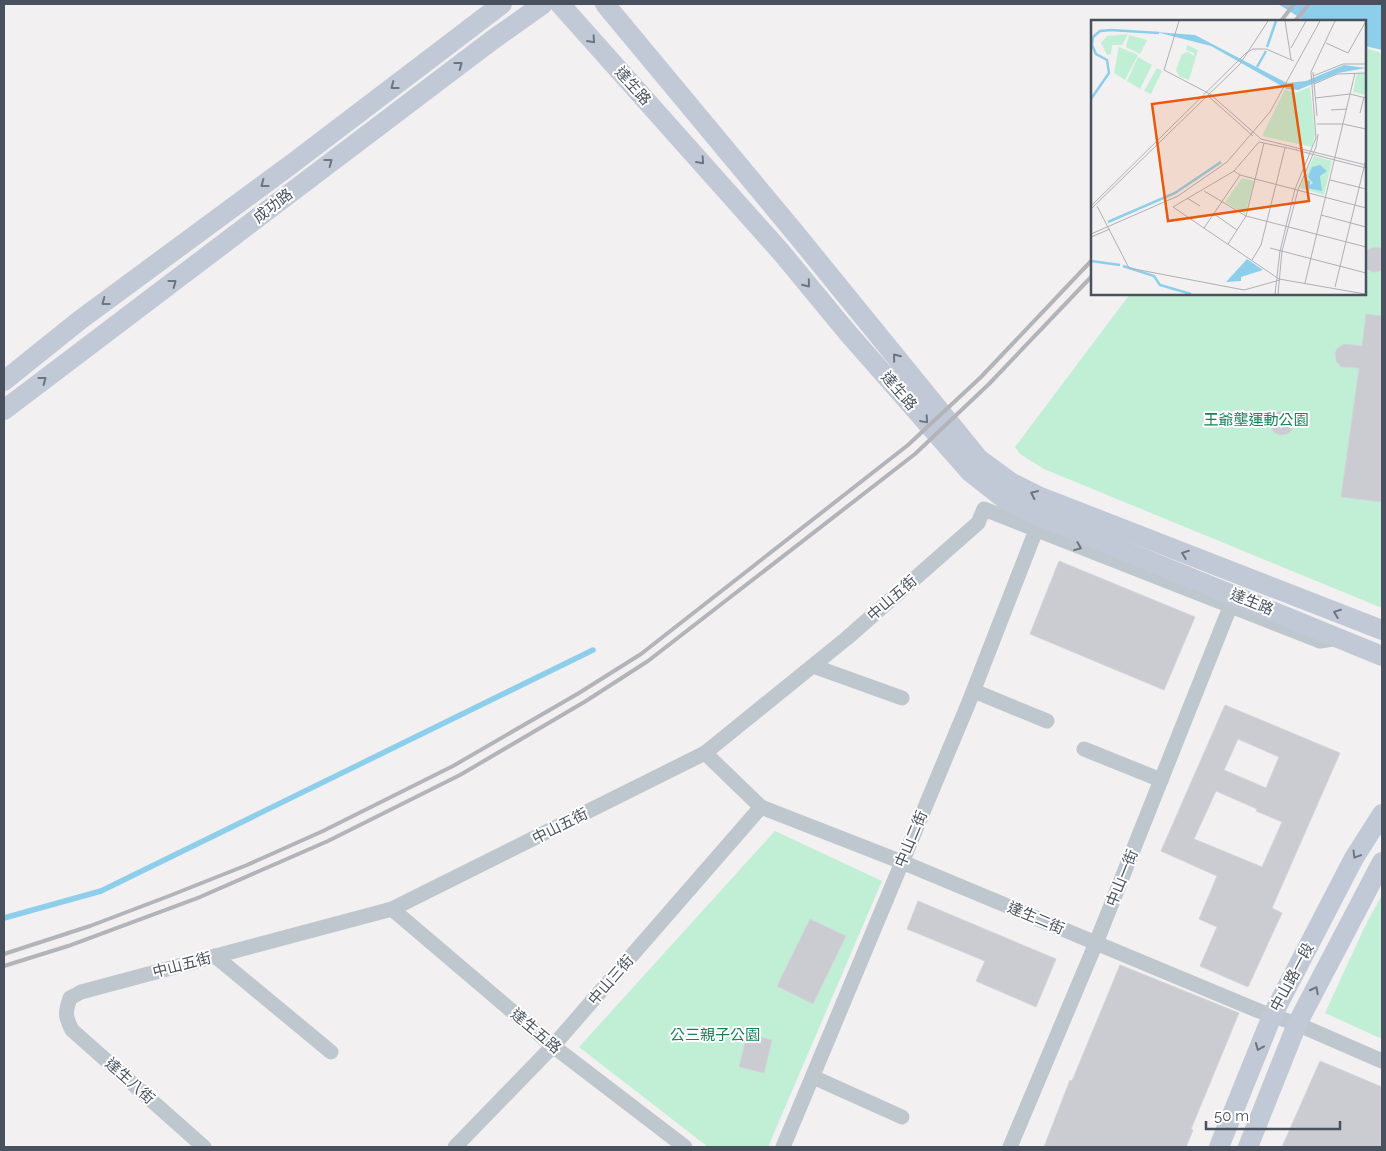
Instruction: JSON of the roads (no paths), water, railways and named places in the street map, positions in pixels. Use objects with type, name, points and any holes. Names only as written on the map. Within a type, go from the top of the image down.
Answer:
[{"type":"street","name":"成功路","points":[[4,381],[80,320],[502,4]]},
{"type":"street","name":"成功路","points":[[4,410],[483,46],[543,4]]},
{"type":"street","name":"達生路","points":[[560,4],[769,238],[847,332],[970,472],[1003,498],[1034,514],[1382,656]]},
{"type":"street","name":"達生路","points":[[605,4],[796,234],[979,459],[1012,483],[1038,496],[1382,630]]},
{"type":"street","points":[[293,162],[306,180]]},
{"type":"street","name":"達生路","points":[[984,509],[1320,641],[1340,638]]},
{"type":"street","name":"中山五街","points":[[66,1010],[70,998],[81,992],[392,909],[705,753],[813,666],[978,523],[984,509]]},
{"type":"street","name":"中山二街","points":[[783,1147],[974,691],[1036,530]]},
{"type":"street","name":"中山一街","points":[[1010,1147],[1096,943],[1230,607]]},
{"type":"street","points":[[813,666],[902,698]]},
{"type":"street","points":[[974,691],[1046,721]]},
{"type":"street","points":[[1084,749],[1161,780]]},
{"type":"street","name":"達生二街","points":[[705,753],[761,807],[902,862],[1272,1016],[1297,1024],[1382,1062]]},
{"type":"street","name":"中山三街","points":[[456,1147],[553,1046],[761,807]]},
{"type":"street","name":"中山路一段","points":[[1219,1147],[1272,1016],[1354,858],[1382,814]]},
{"type":"street","name":"中山路一段","points":[[1248,1147],[1297,1024],[1382,862]]},
{"type":"street","name":"達生五路","points":[[392,909],[553,1046],[685,1147]]},
{"type":"street","points":[[214,956],[331,1052]]},
{"type":"street","name":"達生八街","points":[[66,1010],[66,1019],[72,1030],[204,1147]]},
{"type":"street","points":[[813,1077],[902,1117]]},
{"type":"water","points":[[1278,4],[1382,4],[1382,50],[1366,46],[1366,20],[1303,20]]},
{"type":"waterway","points":[[4,918],[101,891],[593,650]]},
{"type":"railway","points":[[1282,20],[1294,4]]},
{"type":"railway","points":[[1296,20],[1309,4]]},
{"type":"railway","points":[[4,954],[90,926],[169,896],[247,865],[323,831],[453,766],[579,693],[641,654],[908,445],[981,377],[1091,261]]},
{"type":"railway","points":[[4,966],[68,946],[200,897],[328,841],[460,775],[586,701],[648,661],[915,454],[989,384],[1091,277]]},
{"type":"park label","name":"王爺壟運動公園","points":[[1256,420]]},
{"type":"park label","name":"公三親子公園","points":[[715,1035]]}]
